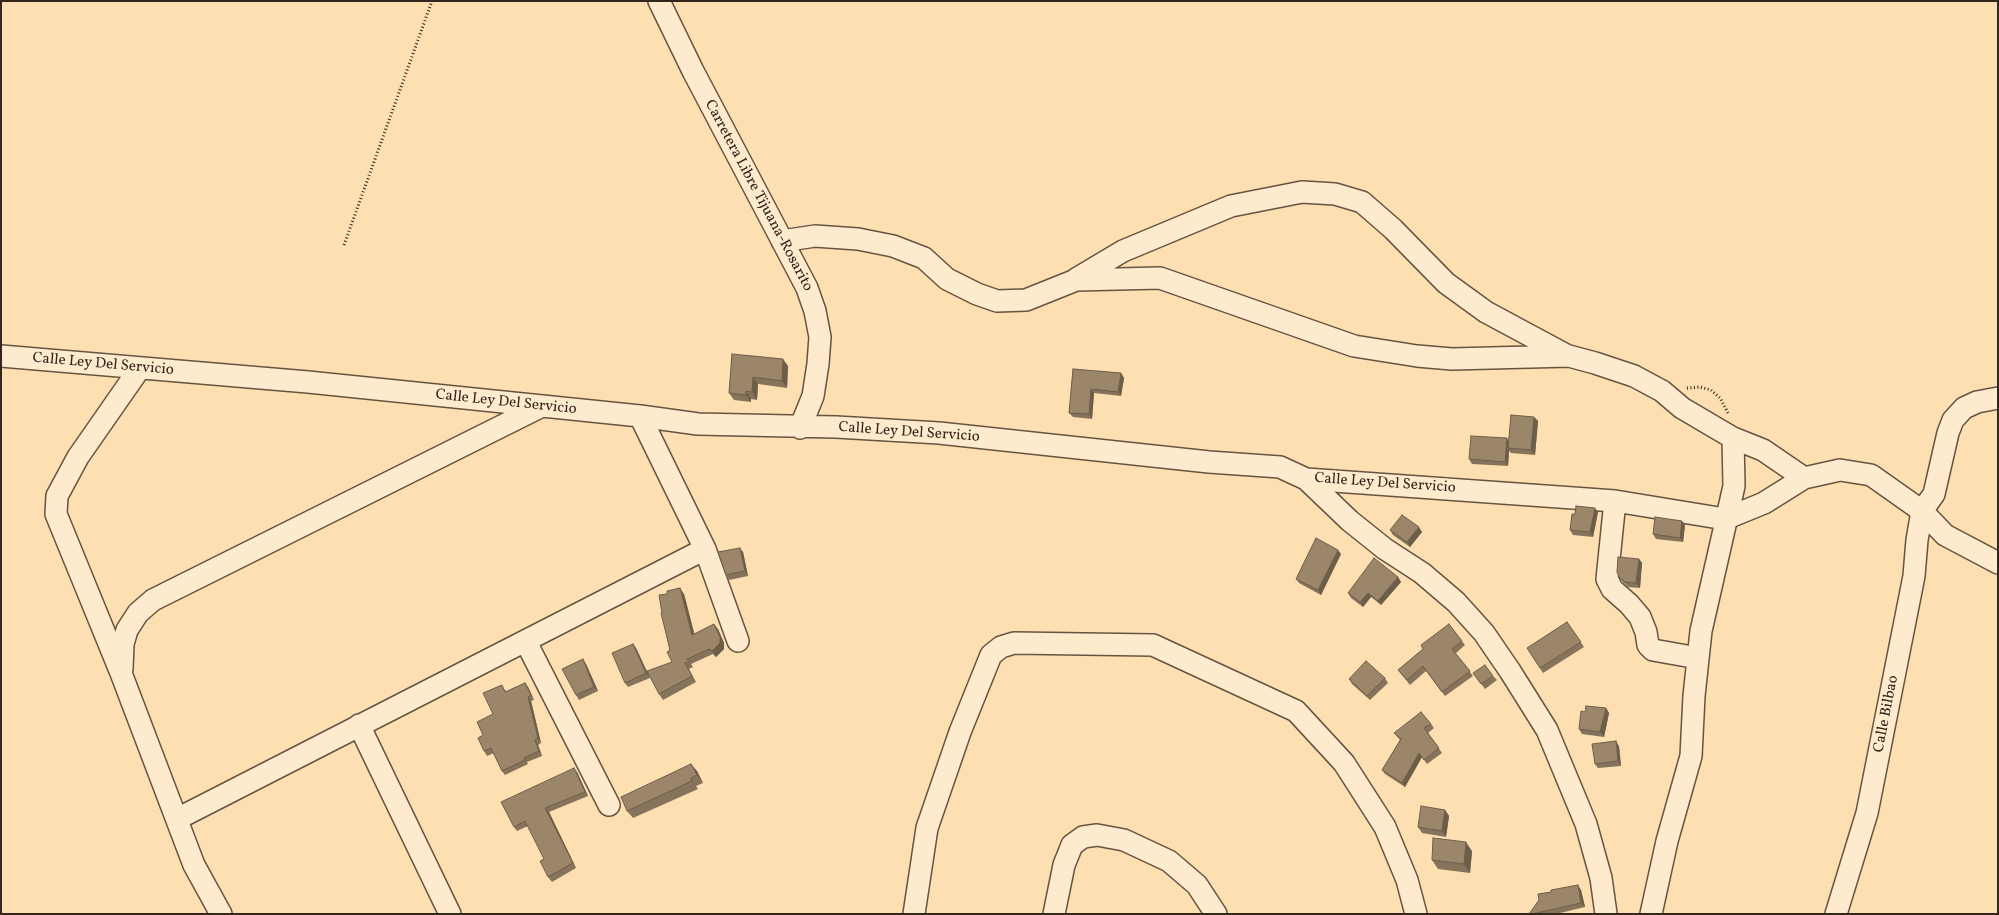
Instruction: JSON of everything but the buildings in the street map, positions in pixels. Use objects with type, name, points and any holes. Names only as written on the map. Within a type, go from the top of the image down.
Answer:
[{"type":"street","name":"Carretera Libre Tijuana-Rosarito","points":[[659,1],[693,72],[807,288],[816,311],[820,337],[813,396],[800,428]]},
{"type":"street","points":[[782,241],[815,236],[858,239],[893,246],[924,258],[947,278],[977,294],[997,301],[1026,300],[1076,280],[1123,251],[1231,206],[1302,192],[1335,194],[1362,202],[1393,229],[1446,283],[1486,312],[1569,356],[1634,376],[1662,391],[1682,408],[1733,438],[1763,450],[1804,478]]},
{"type":"street","points":[[1076,280],[1160,278],[1354,346],[1452,359],[1569,356]]},
{"type":"street","name":"Calle Ley Del Servicio","points":[[1,356],[308,382],[640,416],[698,424],[800,428],[836,427],[939,433],[1190,460],[1280,467],[1306,479],[1614,501],[1726,519]]},
{"type":"street","points":[[140,368],[78,458],[58,496],[56,514],[121,673],[194,865],[221,914]]},
{"type":"street","points":[[1922,511],[1934,494],[1948,433],[1953,420],[1964,408],[1977,402],[1998,398]]},
{"type":"street","points":[[121,673],[123,644],[127,630],[138,613],[153,600],[540,407]]},
{"type":"street","points":[[640,416],[705,549],[738,641]]},
{"type":"street","points":[[1651,914],[1667,841],[1691,756],[1701,631],[1734,486],[1733,438]]},
{"type":"street","points":[[1726,519],[1764,503],[1804,478],[1840,470],[1871,475],[1922,511],[1945,535],[1998,562]]},
{"type":"street","points":[[1306,479],[1350,521],[1378,544],[1422,574],[1456,602],[1484,634],[1510,671],[1547,730],[1586,824],[1601,878],[1606,914]]},
{"type":"street","points":[[1614,501],[1607,579],[1612,589],[1640,617],[1646,632],[1648,645],[1653,650],[1698,658]]},
{"type":"street","name":"Calle Bilbao","points":[[1836,914],[1867,813],[1914,576],[1922,511]]},
{"type":"street","points":[[177,819],[705,549]]},
{"type":"street","points":[[526,642],[609,805]]},
{"type":"street","points":[[914,914],[927,828],[960,732],[991,655],[1002,647],[1014,643],[1042,643],[1152,645],[1296,711],[1344,763],[1385,827],[1407,880],[1416,914]]},
{"type":"street","points":[[359,725],[450,914]]},
{"type":"street","points":[[1054,914],[1064,865],[1072,845],[1083,837],[1097,835],[1124,840],[1169,861],[1197,885],[1216,914]]},
{"type":"path","points":[[344,246],[432,1]]}]
